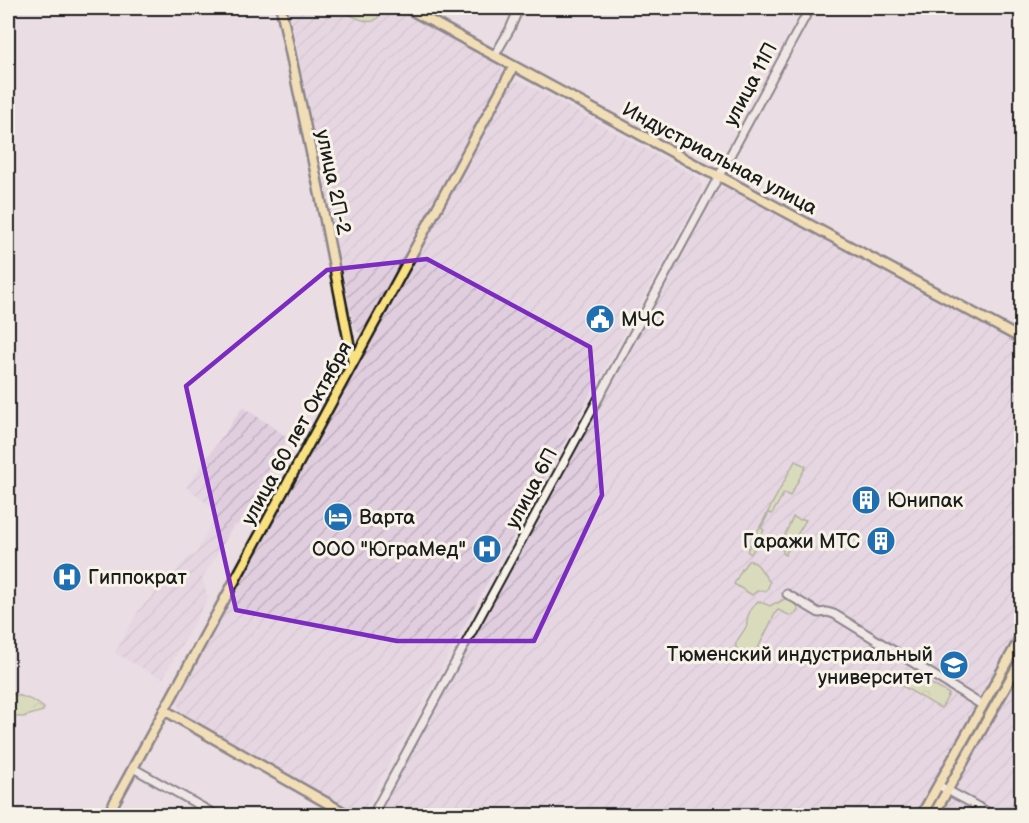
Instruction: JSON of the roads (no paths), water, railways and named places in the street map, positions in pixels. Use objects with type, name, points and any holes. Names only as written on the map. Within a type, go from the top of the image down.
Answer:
[{"type":"main road","name":"улица 2П-2","points":[[281,8],[353,364]]},
{"type":"main road","name":"Индустриальная улица","points":[[407,8],[1020,338]]},
{"type":"main road","name":"улица 60 лет Октября","points":[[107,816],[514,66]]},
{"type":"main road","points":[[921,816],[1022,635]]},
{"type":"main road","points":[[933,816],[1022,658]]},
{"type":"main road","points":[[164,710],[350,816]]},
{"type":"street","points":[[495,55],[519,8]]},
{"type":"street","name":"улица 11П","points":[[719,176],[810,8]]},
{"type":"street","name":"улица 6П","points":[[372,816],[719,176]]},
{"type":"street","points":[[787,594],[819,613],[834,614],[982,705]]},
{"type":"street","points":[[133,768],[218,816]]},
{"type":"street","points":[[938,785],[995,816]]},
{"type":"water","points":[[8,8],[15,8],[15,59],[8,92]]},
{"type":"place","name":"МЧС","points":[[600,319]]},
{"type":"place","name":"Юнипак","points":[[866,500]]},
{"type":"place","name":"Варта","points":[[338,517]]},
{"type":"place","name":"Гаражи МТС","points":[[881,541]]},
{"type":"place","name":"ООО \"ЮграМед\"","points":[[487,549]]},
{"type":"place","name":"Гиппократ","points":[[67,577]]},
{"type":"place","name":"Тюменский индустриальный университет","points":[[954,665]]}]
